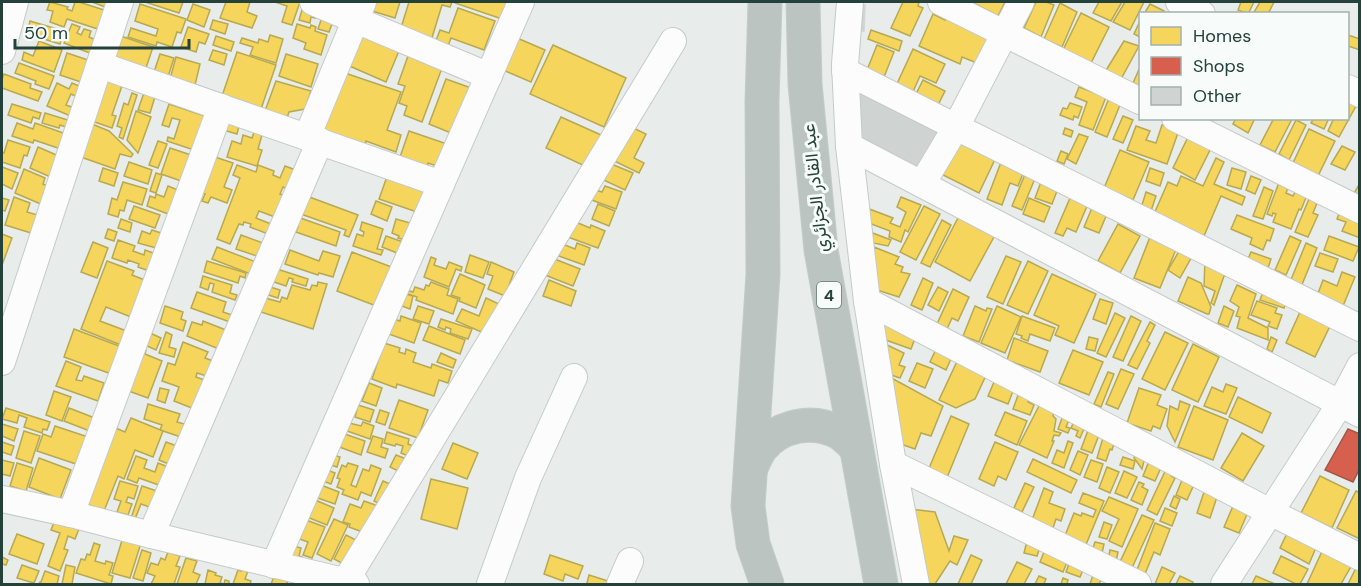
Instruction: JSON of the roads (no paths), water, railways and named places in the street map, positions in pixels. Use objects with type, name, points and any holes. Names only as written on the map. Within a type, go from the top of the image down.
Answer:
[{"type":"highway","points":[[765,2],[762,101],[763,274],[748,506],[753,544],[767,585]]},
{"type":"highway","name":"عبد القادر الجزائري","points":[[803,2],[805,84],[821,250],[881,585]]},
{"type":"highway","points":[[751,468],[760,448],[777,434],[797,425],[819,425],[839,433],[856,447]]},
{"type":"street","points":[[2,51],[15,2]]},
{"type":"street","points":[[2,362],[120,2]]},
{"type":"street","points":[[313,2],[359,11],[489,75]]},
{"type":"street","points":[[274,565],[521,2]]},
{"type":"street","points":[[850,2],[845,70],[849,146],[867,301],[893,464],[916,585]]},
{"type":"street","points":[[941,2],[1139,102]]},
{"type":"street","points":[[922,184],[956,127],[1021,2]]},
{"type":"street","points":[[1179,2],[1198,12]]},
{"type":"street","points":[[151,535],[314,139],[359,11]]},
{"type":"street","points":[[2,500],[71,514],[338,582],[673,41]]},
{"type":"street","points":[[100,65],[441,184]]},
{"type":"street","points":[[845,70],[1359,327]]},
{"type":"street","points":[[71,514],[221,107]]},
{"type":"street","points":[[1179,120],[1359,210]]},
{"type":"street","points":[[849,146],[1350,409]]},
{"type":"street","points":[[867,301],[1359,557]]},
{"type":"street","points":[[1224,585],[1270,512],[1350,409],[1359,366]]},
{"type":"street","points":[[490,585],[528,478],[574,377]]},
{"type":"street","points":[[893,464],[1138,585]]},
{"type":"street","points":[[620,585],[630,561]]}]
